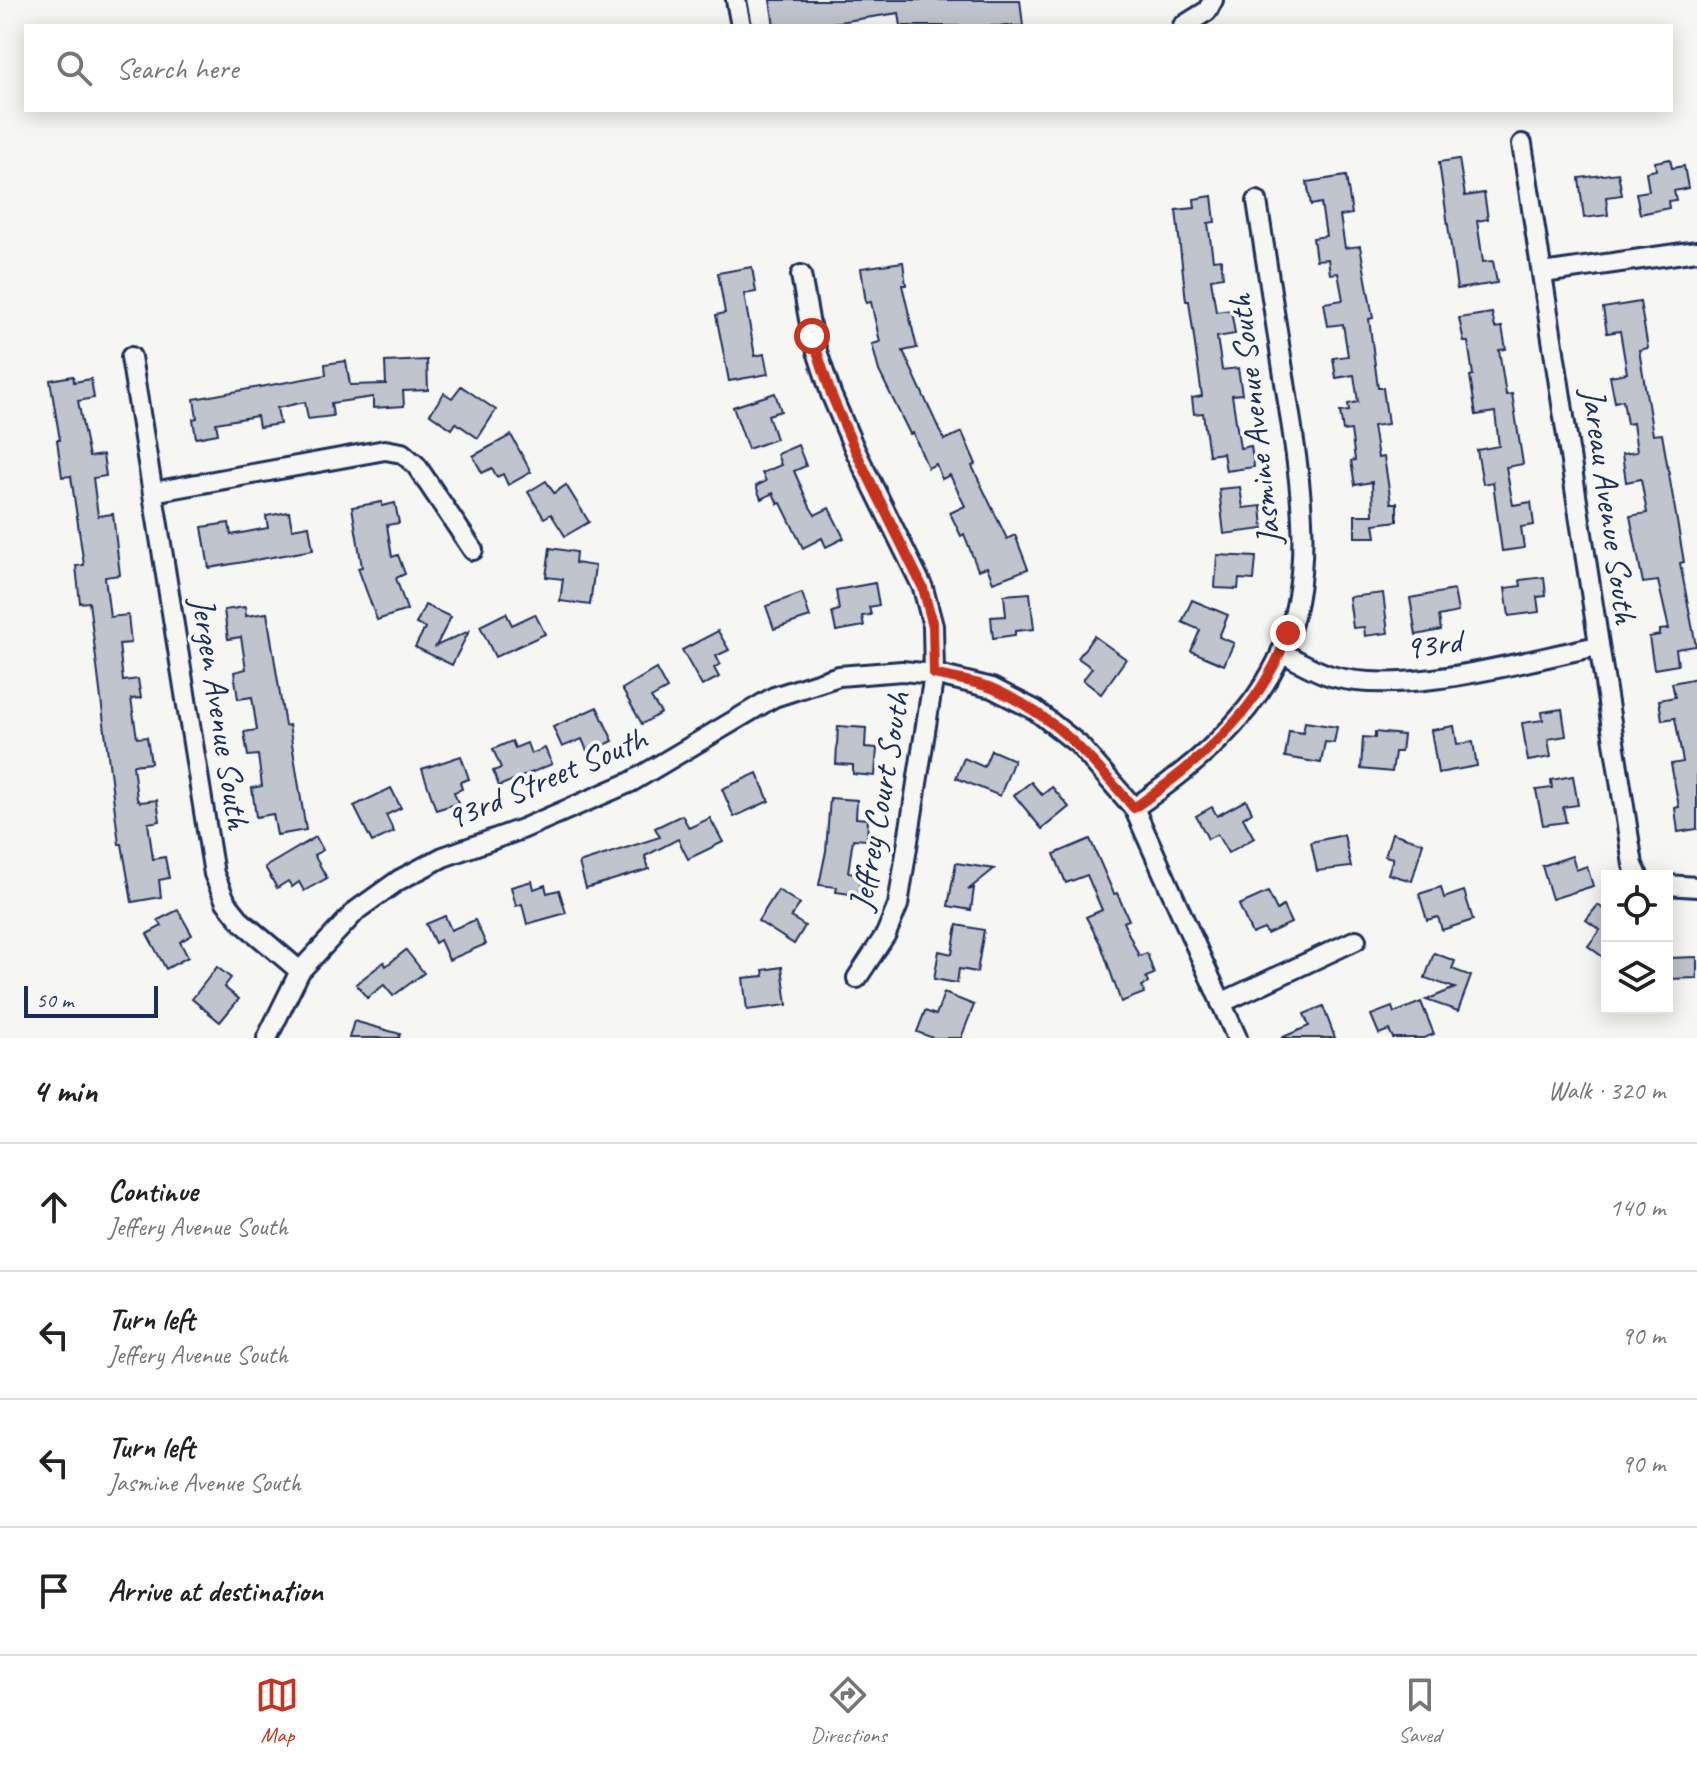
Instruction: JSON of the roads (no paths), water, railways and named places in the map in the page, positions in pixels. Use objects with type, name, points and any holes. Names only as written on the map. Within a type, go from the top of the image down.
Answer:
[{"type":"street","points":[[736,0],[741,24]]},
{"type":"street","points":[[1186,24],[1207,11],[1213,0]]},
{"type":"street","name":"Jareau Avenue South","points":[[1522,144],[1635,870]]},
{"type":"street","name":"Jasmine Avenue South","points":[[1134,808],[1180,776],[1217,743],[1251,704],[1281,652],[1294,606],[1304,549],[1298,472],[1257,201]]},
{"type":"street","points":[[1543,273],[1697,251]]},
{"type":"street","name":"Jeffrey Court South","points":[[801,275],[812,336],[831,394],[923,588],[933,626],[934,674],[898,905],[886,934],[857,978]]},
{"type":"street","name":"Jergen Avenue South","points":[[131,357],[214,874],[226,902],[242,922],[300,971]]},
{"type":"street","points":[[153,492],[385,450],[402,453],[416,465],[473,550]]},
{"type":"street","name":"93rd","points":[[1281,652],[1330,676],[1371,683],[1408,682],[1598,646]]},
{"type":"street","name":"93rd Street South","points":[[300,971],[357,910],[399,880],[443,857],[522,829],[631,782],[774,697],[839,676],[902,671],[934,674],[992,688],[1035,710],[1078,744],[1134,808],[1237,1038]]},
{"type":"street","points":[[1673,885],[1697,887]]},
{"type":"street","points":[[1221,1003],[1356,940]]},
{"type":"street","points":[[267,1038],[300,971]]}]
